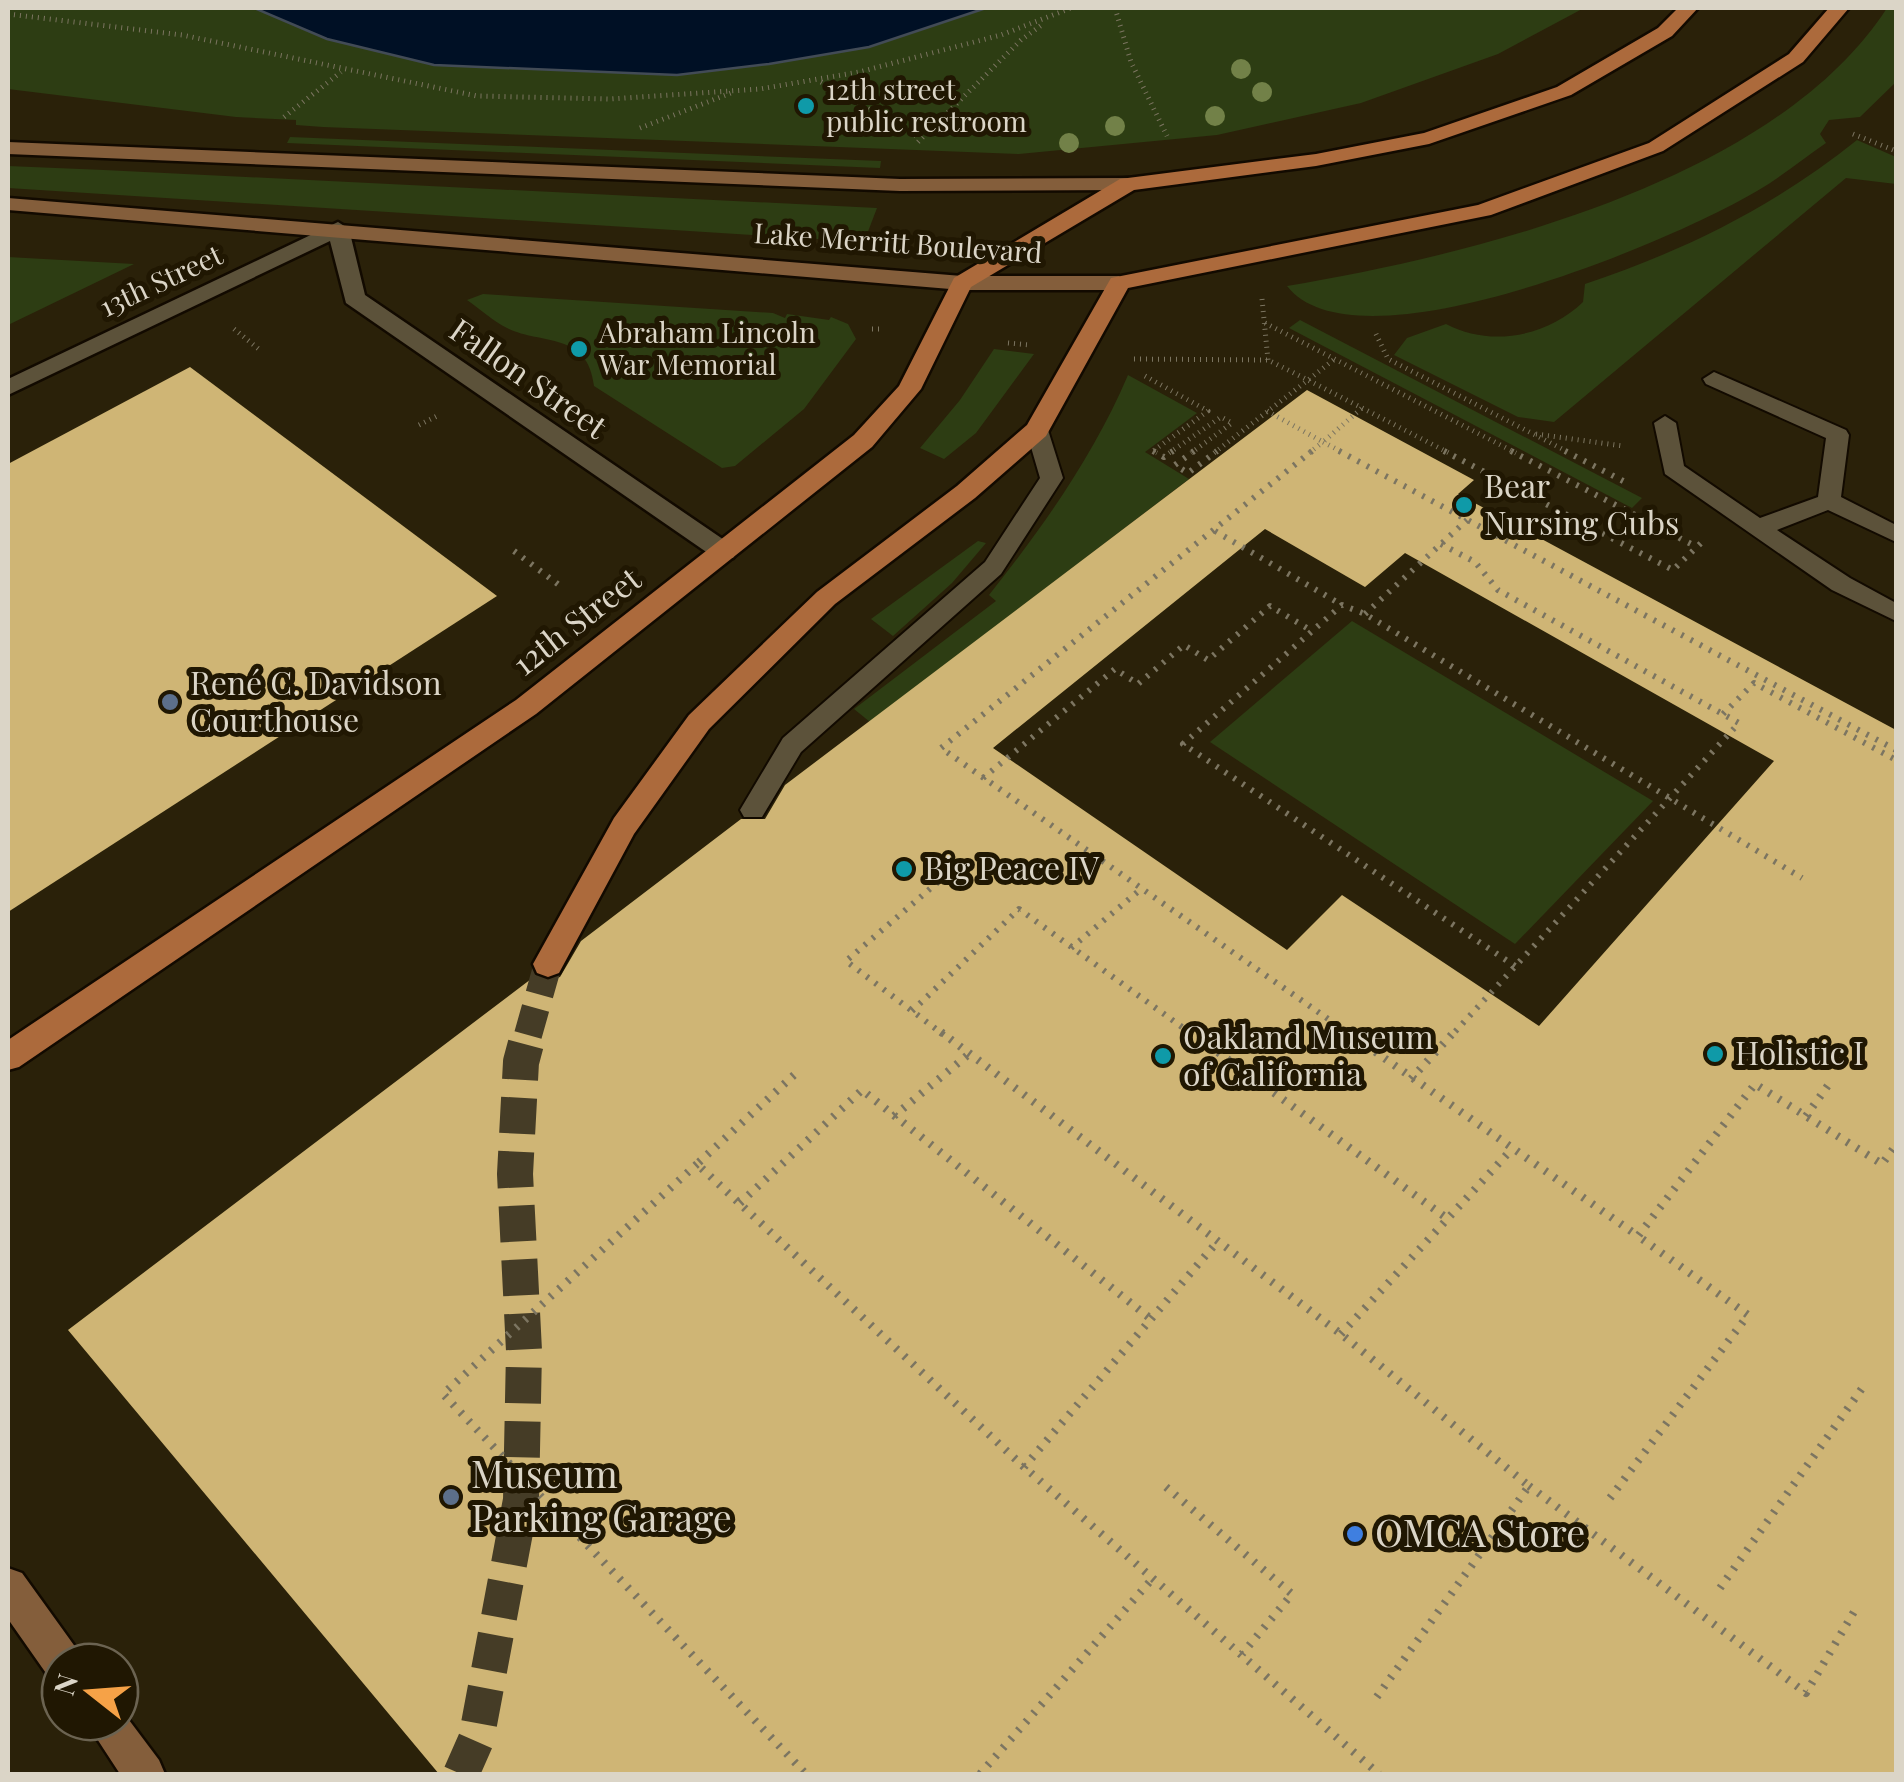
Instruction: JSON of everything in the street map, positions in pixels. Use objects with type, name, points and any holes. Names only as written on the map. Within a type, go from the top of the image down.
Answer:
[{"type":"main road","name":"Lake Merritt Boulevard","points":[[8,148],[900,185],[1128,184],[1316,160],[1430,138],[1564,91],[1665,32],[1688,8]]},
{"type":"main road","name":"Lake Merritt Boulevard","points":[[8,204],[338,228],[962,283],[1119,284],[1483,210],[1656,147],[1796,58],[1838,8]]},
{"type":"main road","points":[[962,283],[1128,184]]},
{"type":"main road","name":"12th Street","points":[[8,1057],[526,707],[863,441],[910,389],[940,335],[962,283]]},
{"type":"main road","points":[[548,964],[624,826],[699,722],[826,598],[966,492],[1037,430],[1119,284]]},
{"type":"main road","points":[[8,1587],[48,1642]]},
{"type":"main road","points":[[121,1742],[145,1774]]},
{"type":"street","name":"13th Street","points":[[8,388],[338,228]]},
{"type":"street","name":"Fallon Street","points":[[338,228],[354,298],[724,552]]},
{"type":"lane","points":[[1714,379],[1838,436],[1829,501]]},
{"type":"lane","points":[[1665,423],[1673,470],[1841,584],[1896,613]]},
{"type":"lane","points":[[753,810],[792,745],[994,568],[1052,478],[1037,430]]},
{"type":"lane","points":[[1758,528],[1829,501],[1896,534]]},
{"type":"path","points":[[8,14],[117,24],[480,96],[595,99],[819,82],[905,64],[1071,8]]},
{"type":"path","points":[[1115,8],[1131,62],[1171,146]]},
{"type":"path","points":[[914,154],[920,138],[1021,40],[1052,17]]},
{"type":"path","points":[[288,113],[342,71]]},
{"type":"path","points":[[819,82],[920,138]]},
{"type":"path","points":[[630,131],[734,91]]},
{"type":"path","points":[[1852,134],[1896,152]]},
{"type":"path","points":[[1262,299],[1268,360]]},
{"type":"path","points":[[1265,323],[1697,547]]},
{"type":"path","points":[[231,327],[260,350]]},
{"type":"path","points":[[872,330],[880,329]]},
{"type":"path","points":[[1376,334],[1388,360],[1643,492]]},
{"type":"path","points":[[1008,342],[1030,345]]},
{"type":"path","points":[[1134,358],[1268,360],[1673,570],[1710,534]]},
{"type":"path","points":[[1145,376],[1208,411],[1153,451],[1164,457],[1221,417],[1232,422],[1175,465],[1188,473],[1336,358]]},
{"type":"path","points":[[1362,408],[941,748],[1748,1314],[1610,1498]]},
{"type":"path","points":[[1267,411],[1896,750]]},
{"type":"path","points":[[419,425],[437,416]]},
{"type":"path","points":[[1527,432],[1625,446],[1631,461]]},
{"type":"path","points":[[1364,614],[1467,520]]},
{"type":"path","points":[[1215,530],[1364,614],[1802,878]]},
{"type":"path","points":[[1411,1080],[1738,723],[1498,590],[1475,562],[1441,544]]},
{"type":"path","points":[[514,551],[559,585]]},
{"type":"path","points":[[1342,605],[1183,744],[1515,966]]},
{"type":"path","points":[[983,778],[1115,669],[1138,684],[1184,645],[1208,660],[1270,606],[1312,631]]},
{"type":"path","points":[[1723,714],[1754,683],[1896,760]]},
{"type":"path","points":[[938,882],[846,961],[1342,1334],[1529,1486],[1806,1694],[1858,1605]]},
{"type":"path","points":[[1072,948],[1141,889]]},
{"type":"path","points":[[912,1011],[1019,909],[1448,1219]]},
{"type":"path","points":[[894,1116],[968,1054]]},
{"type":"path","points":[[794,1075],[443,1394],[806,1774]]},
{"type":"path","points":[[1638,1236],[1755,1084],[1882,1164],[1896,1145]]},
{"type":"path","points":[[1806,1116],[1829,1084]]},
{"type":"path","points":[[740,1203],[862,1090],[1150,1319]]},
{"type":"path","points":[[1342,1334],[1512,1149]]},
{"type":"path","points":[[697,1164],[1024,1466],[1379,1774]]},
{"type":"path","points":[[1024,1466],[1218,1242]]},
{"type":"path","points":[[1720,1588],[1863,1386]]},
{"type":"path","points":[[1376,1698],[1529,1486]]},
{"type":"path","points":[[1166,1487],[1292,1594],[1242,1654]]},
{"type":"path","points":[[980,1774],[1153,1578]]},
{"type":"green space","points":[[8,8],[1584,8],[1498,54],[1361,103],[1217,135],[1019,154],[323,127],[296,125],[296,120],[236,117],[8,89]]},
{"type":"green space","points":[[1887,8],[1896,8],[1896,82],[1860,117],[1829,120],[1820,134],[1826,143],[1766,186],[1717,213],[1592,266],[1445,308],[1379,316],[1324,310],[1287,286],[1446,253],[1532,229],[1617,200],[1699,163],[1773,120],[1837,68]]},
{"type":"green space","points":[[290,137],[881,161],[880,168],[287,143]]},
{"type":"green space","points":[[1857,140],[1896,157],[1896,184],[1846,178],[1554,422],[1518,417],[1394,355],[1407,338],[1446,324],[1500,337],[1553,323],[1583,302],[1585,284],[1658,257],[1761,206]]},
{"type":"green space","points":[[8,166],[877,208],[864,242],[8,188]]},
{"type":"green space","points":[[8,257],[134,264],[8,325]]},
{"type":"green space","points":[[483,294],[773,313],[785,318],[787,314],[829,320],[831,317],[848,324],[856,339],[804,409],[735,466],[722,468],[594,386],[590,368],[573,348],[507,328],[467,300]]},
{"type":"green space","points":[[1300,320],[1642,498],[1632,508],[1289,328]]},
{"type":"green space","points":[[994,349],[1034,354],[976,433],[944,459],[920,448],[960,400]]},
{"type":"green space","points":[[1128,375],[1197,413],[1145,452],[1189,479],[870,722],[854,709],[996,601],[989,595],[1066,490],[1100,434]]},
{"type":"green space","points":[[978,541],[986,543],[952,583],[893,636],[871,619]]},
{"type":"green space","points":[[1352,621],[1653,801],[1515,944],[1210,742]]},
{"type":"water","points":[[254,8],[986,8],[869,47],[677,75],[434,65],[327,39]]},
{"type":"building","name":"René C. Davidson Courthouse","points":[[190,367],[497,596],[8,912],[8,464]]},
{"type":"building","name":"Oakland Museum of California","points":[[1307,390],[1474,480],[1458,494],[1896,730],[1896,1774],[439,1774],[68,1330],[535,976],[547,981],[560,977],[581,941],[741,819],[765,819],[785,785]],"holes":[[[1265,529],[1365,587],[1405,553],[1774,761],[1539,1026],[1342,895],[1287,950],[993,748]]]},
{"type":"tunnel","points":[[528,1035],[548,964]]},
{"type":"tunnel","points":[[461,1774],[476,1740],[521,1500],[524,1351],[515,1174],[521,1062],[529,1032]]},
{"type":"place","name":"12th street public restroom","points":[[806,106]]},
{"type":"place","name":"Abraham Lincoln War Memorial","points":[[579,349]]},
{"type":"place","name":"Bear Nursing Cubs","points":[[1464,505]]},
{"type":"place","name":"René C. Davidson Courthouse","points":[[170,702]]},
{"type":"place","name":"Big Peace IV","points":[[904,869]]},
{"type":"place","name":"Holistic I","points":[[1715,1054]]},
{"type":"place","name":"Oakland Museum of California","points":[[1163,1056]]},
{"type":"place","name":"Museum Parking Garage","points":[[451,1497]]},
{"type":"place","name":"OMCA Store","points":[[1355,1534]]}]
